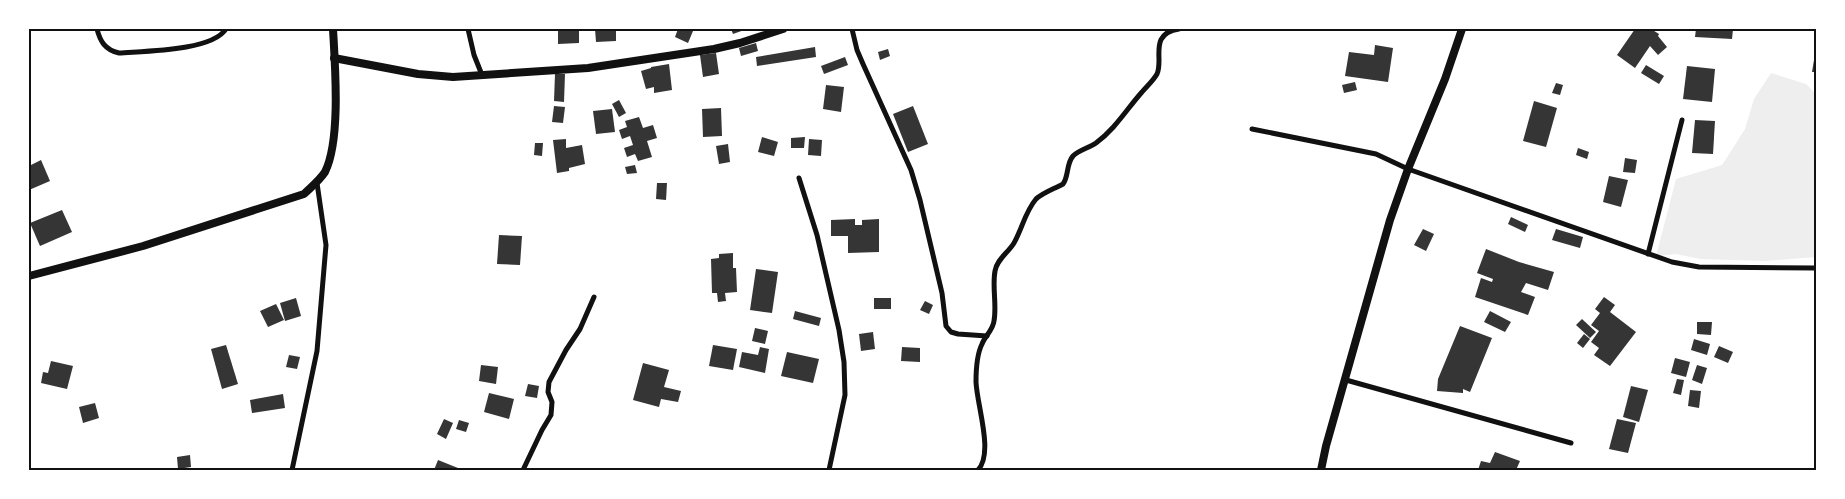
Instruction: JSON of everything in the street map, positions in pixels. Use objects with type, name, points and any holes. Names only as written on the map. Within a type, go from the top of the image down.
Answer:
[{"type":"street","points":[[97,29],[102,43],[112,52],[119,53],[204,44],[219,37],[226,29]]},
{"type":"street","points":[[29,276],[143,246],[272,206],[304,194],[317,182],[324,172],[331,156],[335,134],[332,29]]},
{"type":"street","points":[[468,29],[474,55],[482,75]]},
{"type":"street","points":[[334,58],[418,74],[453,77],[588,68],[714,49],[783,29]]},
{"type":"street","points":[[852,29],[857,50],[911,170],[942,293],[946,326],[951,332],[958,334],[987,336]]},
{"type":"street","points":[[978,470],[983,463],[986,452],[976,380],[980,347],[994,322],[995,268],[1014,242],[1038,197],[1065,181],[1072,157],[1097,142],[1115,127],[1156,77],[1159,69],[1158,49],[1164,36],[1169,32],[1179,29]]},
{"type":"street","points":[[1321,470],[1326,446],[1390,220],[1408,169],[1445,79],[1462,29]]},
{"type":"street","points":[[1648,254],[1682,120]]},
{"type":"street","points":[[1252,129],[1376,154],[1408,169],[1672,262],[1699,267],[1816,268]]},
{"type":"street","points":[[799,178],[818,235],[844,362],[845,394],[829,470]]},
{"type":"street","points":[[292,470],[317,352],[326,245],[317,182]]},
{"type":"street","points":[[523,470],[551,415],[552,402],[548,392],[549,382],[580,329],[594,297]]},
{"type":"street","points":[[1346,380],[1571,443]]},
{"type":"shaded area","points":[[1771,73],[1806,84],[1816,94],[1816,257],[1765,261],[1700,259],[1676,254],[1656,256],[1676,179],[1722,165],[1745,129],[1754,99]]},
{"type":"building","points":[[558,29],[579,29],[579,43],[558,44]]},
{"type":"building","points":[[595,29],[616,29],[616,41],[596,42]]},
{"type":"building","points":[[678,29],[693,31],[688,43],[675,37]]},
{"type":"building","points":[[731,29],[747,29],[733,34]]},
{"type":"building","points":[[1635,29],[1651,29],[1659,34],[1658,36],[1667,47],[1658,55],[1650,46],[1635,68],[1617,55]]},
{"type":"building","points":[[1696,29],[1733,29],[1732,39],[1695,37]]},
{"type":"building","points":[[756,43],[758,51],[741,56],[739,48]]},
{"type":"building","points":[[1375,45],[1393,48],[1388,82],[1345,76],[1349,52],[1374,55]]},
{"type":"building","points":[[815,47],[816,57],[757,66],[756,57]]},
{"type":"building","points":[[888,49],[890,56],[880,60],[878,52]]},
{"type":"building","points":[[716,53],[719,74],[703,77],[700,55]]},
{"type":"building","points":[[1815,54],[1816,72],[1812,72]]},
{"type":"building","points":[[845,57],[848,65],[824,74],[821,66]]},
{"type":"building","points":[[669,64],[672,90],[654,93],[654,87],[646,89],[641,71]]},
{"type":"building","points":[[1646,65],[1664,76],[1659,84],[1641,73]]},
{"type":"building","points":[[1687,66],[1715,69],[1712,102],[1683,99]]},
{"type":"building","points":[[555,74],[565,74],[564,102],[554,101]]},
{"type":"building","points":[[1355,82],[1357,90],[1344,93],[1342,85]]},
{"type":"building","points":[[1556,83],[1563,85],[1560,95],[1552,93]]},
{"type":"building","points":[[826,85],[844,87],[841,112],[823,109]]},
{"type":"building","points":[[619,100],[626,113],[619,117],[612,104]]},
{"type":"building","points":[[1534,101],[1557,108],[1546,147],[1523,141]]},
{"type":"building","points":[[554,106],[565,107],[563,123],[552,122]]},
{"type":"building","points":[[913,106],[928,144],[908,152],[893,114]]},
{"type":"building","points":[[721,108],[722,136],[703,137],[702,109]]},
{"type":"building","points":[[612,109],[615,132],[596,134],[593,111]]},
{"type":"building","points":[[639,117],[643,128],[653,125],[657,138],[647,141],[652,157],[638,161],[635,154],[627,157],[624,148],[633,145],[630,136],[622,139],[619,130],[627,127],[625,121]]},
{"type":"building","points":[[1695,120],[1715,121],[1713,154],[1692,153]]},
{"type":"building","points":[[762,137],[778,142],[774,156],[758,152]]},
{"type":"building","points":[[805,137],[804,148],[791,148],[791,138]]},
{"type":"building","points":[[566,139],[566,148],[582,145],[585,164],[569,168],[569,171],[557,173],[553,140]]},
{"type":"building","points":[[809,139],[822,140],[821,156],[808,155]]},
{"type":"building","points":[[535,143],[543,143],[542,156],[534,155]]},
{"type":"building","points":[[728,144],[730,162],[719,164],[716,146]]},
{"type":"building","points":[[1578,148],[1589,152],[1587,159],[1576,155]]},
{"type":"building","points":[[1625,158],[1637,160],[1635,173],[1623,172]]},
{"type":"building","points":[[41,160],[50,181],[29,190],[29,166]]},
{"type":"building","points":[[635,165],[637,173],[627,174],[625,167]]},
{"type":"building","points":[[1609,176],[1628,180],[1621,207],[1603,202]]},
{"type":"building","points":[[657,183],[667,183],[666,200],[656,199]]},
{"type":"building","points":[[62,210],[72,232],[40,246],[30,223]]},
{"type":"building","points":[[1511,217],[1528,225],[1525,232],[1508,224]]},
{"type":"building","points":[[855,219],[855,225],[862,225],[862,220],[879,219],[879,252],[848,253],[848,236],[831,236],[831,220]]},
{"type":"building","points":[[1423,229],[1434,234],[1426,251],[1414,245]]},
{"type":"building","points":[[1556,229],[1583,237],[1580,248],[1552,240]]},
{"type":"building","points":[[499,235],[522,236],[520,265],[497,264]]},
{"type":"building","points":[[1486,249],[1519,262],[1554,272],[1548,290],[1526,283],[1521,292],[1535,297],[1528,315],[1475,297],[1481,278],[1492,282],[1493,279],[1477,273]]},
{"type":"building","points":[[733,253],[733,268],[736,268],[737,292],[725,293],[726,301],[718,302],[717,293],[712,293],[711,259],[719,258],[719,254]]},
{"type":"building","points":[[756,269],[778,272],[772,313],[750,310]]},
{"type":"building","points":[[1604,297],[1615,305],[1610,312],[1636,332],[1610,366],[1594,355],[1599,348],[1591,342],[1599,331],[1591,325],[1600,313],[1595,309]]},
{"type":"building","points":[[296,298],[301,316],[285,321],[280,303]]},
{"type":"building","points":[[874,298],[891,298],[891,309],[874,309]]},
{"type":"building","points":[[925,301],[933,305],[929,314],[920,310]]},
{"type":"building","points":[[276,304],[284,320],[268,327],[260,311]]},
{"type":"building","points":[[795,311],[821,318],[819,326],[793,319]]},
{"type":"building","points":[[1490,311],[1511,322],[1505,332],[1484,322]]},
{"type":"building","points":[[1582,319],[1596,332],[1590,338],[1576,325]]},
{"type":"building","points":[[1697,322],[1712,322],[1711,335],[1697,334]]},
{"type":"building","points":[[1460,326],[1492,338],[1470,392],[1463,389],[1463,393],[1437,391],[1438,379]]},
{"type":"building","points":[[755,328],[768,331],[765,344],[752,341]]},
{"type":"building","points":[[873,332],[875,349],[861,351],[859,334]]},
{"type":"building","points":[[1584,334],[1590,339],[1583,348],[1577,343]]},
{"type":"building","points":[[1694,339],[1710,344],[1707,355],[1691,350]]},
{"type":"building","points":[[226,345],[238,384],[222,389],[211,349]]},
{"type":"building","points":[[713,345],[737,349],[733,370],[709,366]]},
{"type":"building","points":[[1719,346],[1733,352],[1728,363],[1714,357]]},
{"type":"building","points":[[760,347],[769,349],[765,373],[739,367],[742,352],[758,355]]},
{"type":"building","points":[[902,347],[920,348],[920,362],[901,361]]},
{"type":"building","points":[[787,352],[819,359],[813,383],[781,376]]},
{"type":"building","points":[[289,355],[300,357],[297,369],[286,367]]},
{"type":"building","points":[[1675,358],[1690,362],[1686,377],[1671,373]]},
{"type":"building","points":[[51,361],[73,366],[67,389],[41,383],[43,372],[48,373]]},
{"type":"building","points":[[643,363],[669,370],[664,387],[681,391],[678,402],[661,399],[659,407],[633,400]]},
{"type":"building","points":[[481,365],[498,367],[496,384],[479,381]]},
{"type":"building","points":[[1697,365],[1707,368],[1702,384],[1692,380]]},
{"type":"building","points":[[1677,379],[1684,380],[1681,395],[1673,393]]},
{"type":"building","points":[[528,384],[539,386],[537,398],[525,396]]},
{"type":"building","points":[[1631,386],[1648,390],[1639,422],[1623,417]]},
{"type":"building","points":[[1690,390],[1701,391],[1699,408],[1688,406]]},
{"type":"building","points":[[489,393],[514,399],[509,419],[484,412]]},
{"type":"building","points":[[283,394],[285,408],[252,413],[250,400]]},
{"type":"building","points":[[95,403],[99,418],[83,423],[79,407]]},
{"type":"building","points":[[444,419],[453,423],[446,439],[437,434]]},
{"type":"building","points":[[1617,419],[1636,423],[1628,453],[1609,449]]},
{"type":"building","points":[[459,420],[469,423],[466,432],[456,429]]},
{"type":"building","points":[[1495,452],[1520,461],[1516,470],[1478,470],[1481,461],[1490,463]]},
{"type":"building","points":[[190,455],[191,467],[178,469],[177,457]]},
{"type":"building","points":[[438,460],[463,470],[434,470]]}]
